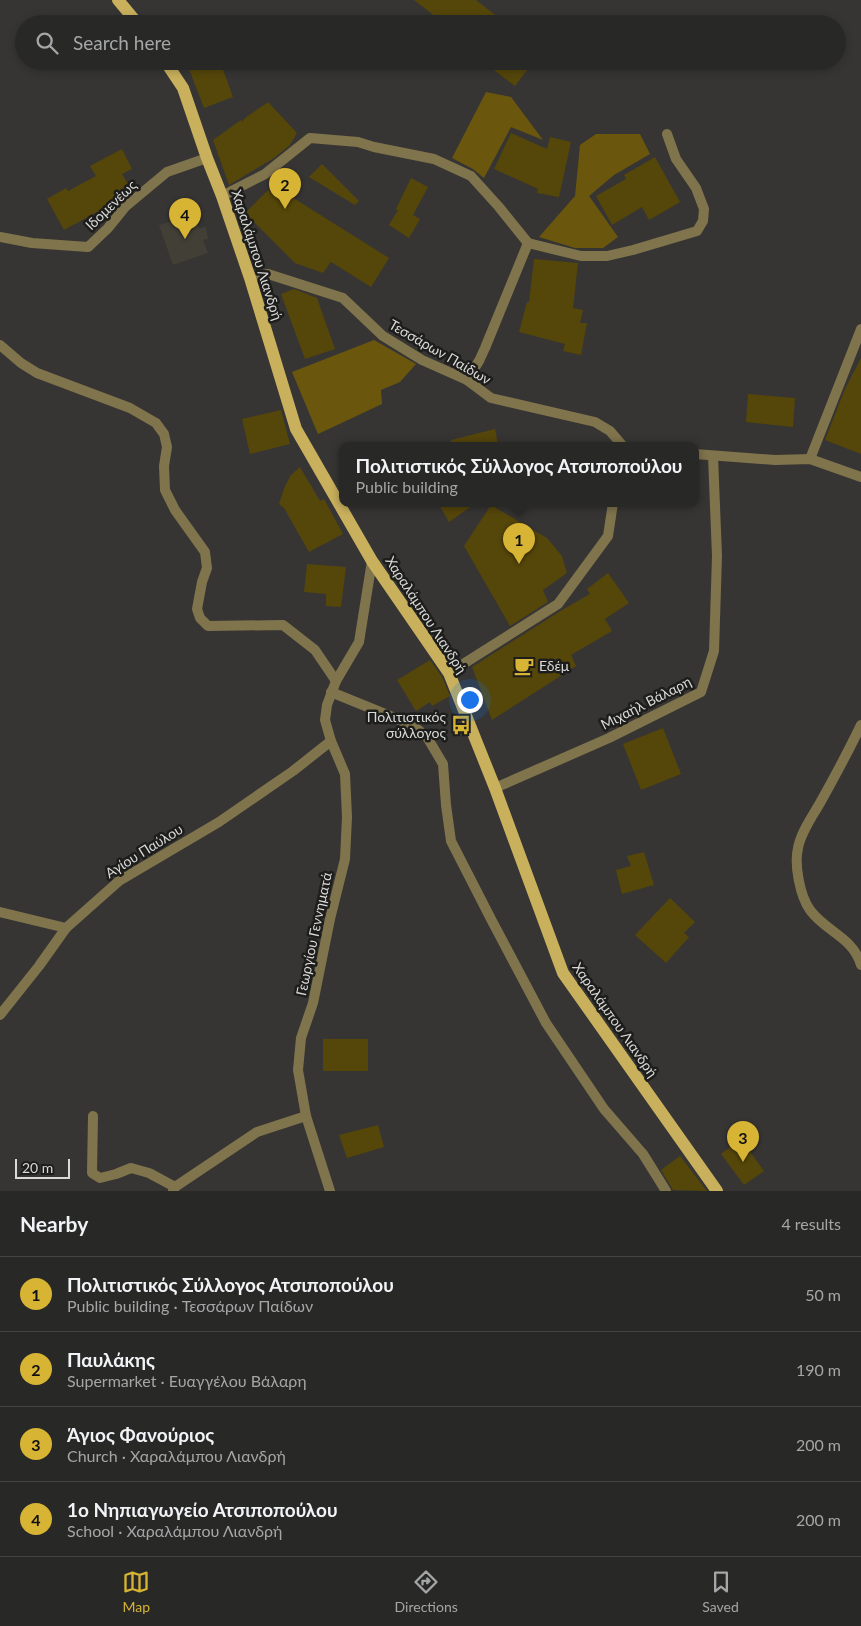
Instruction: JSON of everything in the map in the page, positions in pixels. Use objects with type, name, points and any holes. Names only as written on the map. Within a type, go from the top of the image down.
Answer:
[{"type":"main road","points":[[118,0],[130,15]]},
{"type":"main road","name":"Χαραλάμπου Λιανδρή","points":[[171,70],[183,88],[206,158],[222,196],[250,278],[296,429],[339,504]]},
{"type":"main road","name":"Χαραλάμπου Λιανδρή","points":[[341,507],[372,561],[449,673],[495,788],[563,973],[717,1191]]},
{"type":"street","points":[[222,196],[265,174],[310,138],[358,142],[434,159],[471,176],[528,243],[581,256],[607,256],[697,231],[703,221],[704,209],[696,188],[676,159],[667,134]]},
{"type":"street","name":"Ιδομενέως","points":[[0,237],[32,243],[88,247],[108,228],[124,207],[168,172],[206,158]]},
{"type":"street","points":[[467,380],[485,348],[528,243]]},
{"type":"street","name":"Τεσσάρων Παίδων","points":[[250,278],[268,274],[343,298],[382,336],[422,360],[467,380],[491,398],[595,422],[610,431],[619,442]]},
{"type":"street","points":[[810,459],[861,329]]},
{"type":"street","points":[[0,345],[21,363],[37,373],[130,408],[156,423],[164,434],[167,447],[164,466],[165,490],[176,510],[205,552],[207,568],[202,582],[197,609],[200,618],[208,626],[283,625],[315,650],[336,682]]},
{"type":"street","points":[[699,454],[775,460],[810,459],[861,476]]},
{"type":"street","name":"Μιχαήλ Βάλαρη","points":[[495,788],[609,738],[701,692],[714,651],[717,556],[713,456]]},
{"type":"street","points":[[449,673],[558,604],[608,536],[612,507]]},
{"type":"street","name":"Γεωργίου Γεννηματά","points":[[330,1191],[306,1116],[298,1070],[300,1038],[313,1003],[330,919],[345,859],[347,817],[345,774],[331,741],[325,720],[331,692],[359,642],[372,561]]},
{"type":"street","points":[[331,692],[412,725],[427,737],[443,764],[451,841],[505,946],[546,1023],[604,1109],[643,1154],[666,1191]]},
{"type":"street","points":[[861,726],[802,836],[796,856],[804,898],[808,907],[814,916],[854,948],[861,965]]},
{"type":"street","name":"Αγίου Παύλου","points":[[0,1015],[66,928],[119,881],[219,822],[293,771],[331,741]]},
{"type":"street","points":[[0,912],[66,928]]},
{"type":"street","points":[[93,1116],[92,1173],[100,1178],[131,1168],[149,1173],[174,1189],[257,1132],[306,1116]]},
{"type":"shaded area","points":[[486,92],[511,97],[543,140],[511,127],[484,178],[473,169],[452,158]]},
{"type":"shaded area","points":[[596,134],[640,134],[650,154],[614,175],[589,196],[618,237],[603,248],[575,248],[539,237],[575,196],[580,145]]},
{"type":"shaded area","points":[[194,214],[199,228],[206,227],[208,239],[203,240],[208,253],[173,265],[159,225]]},
{"type":"shaded area","points":[[374,340],[416,364],[400,382],[381,390],[382,404],[318,434],[292,372]]},
{"type":"building","points":[[414,0],[476,0],[495,15],[433,15]]},
{"type":"building","points":[[189,70],[223,70],[233,97],[204,108]]},
{"type":"building","points":[[494,70],[527,70],[515,86]]},
{"type":"building","points":[[268,102],[297,133],[290,145],[274,158],[229,185],[213,140],[241,120],[242,122]]},
{"type":"building","points":[[511,133],[547,149],[550,137],[571,142],[559,197],[537,193],[538,189],[494,169]]},
{"type":"building","points":[[122,149],[132,169],[122,174],[129,186],[115,195],[119,200],[64,230],[47,199],[66,188],[68,191],[96,176],[90,166]]},
{"type":"building","points":[[655,157],[680,202],[649,220],[642,207],[612,225],[596,196],[626,179],[624,175]]},
{"type":"building","points":[[322,164],[359,201],[355,205],[309,177]]},
{"type":"building","points":[[411,178],[428,187],[413,215],[420,219],[409,238],[389,225],[398,210],[396,209]]},
{"type":"building","points":[[268,190],[282,200],[287,194],[389,258],[371,287],[331,262],[323,273],[295,263],[245,213]]},
{"type":"building","points":[[534,259],[578,263],[573,308],[583,310],[580,323],[587,323],[581,355],[563,351],[565,344],[519,332],[527,302],[529,302]]},
{"type":"building","points":[[294,289],[317,298],[335,349],[305,359],[281,294]]},
{"type":"building","points":[[861,358],[861,454],[825,440],[845,389]]},
{"type":"building","points":[[748,394],[795,398],[793,427],[746,422]]},
{"type":"building","points":[[281,410],[290,444],[250,454],[242,419]]},
{"type":"building","points":[[495,429],[497,442],[451,442],[451,440]]},
{"type":"building","points":[[300,467],[320,501],[324,499],[343,534],[309,552],[284,508],[279,504],[291,475]]},
{"type":"building","points":[[440,507],[470,507],[449,522]]},
{"type":"building","points":[[490,507],[494,507],[547,538],[562,556],[567,573],[543,590],[548,602],[510,626],[464,546]]},
{"type":"building","points":[[307,564],[346,567],[341,607],[326,606],[326,594],[304,592]]},
{"type":"building","name":"Εδέμ","points":[[608,573],[629,603],[605,619],[612,631],[571,655],[576,666],[492,720],[472,667],[590,594],[587,589]]},
{"type":"building","points":[[430,660],[442,677],[450,696],[432,706],[430,702],[416,711],[397,680]]},
{"type":"building","points":[[663,728],[681,774],[641,790],[623,744]]},
{"type":"building","points":[[644,852],[654,885],[622,894],[616,870],[631,866],[627,856]]},
{"type":"building","points":[[670,898],[695,922],[684,933],[689,937],[666,963],[635,935]]},
{"type":"building","points":[[323,1039],[368,1039],[368,1071],[323,1071]]},
{"type":"building","points":[[378,1125],[384,1147],[347,1158],[339,1135]]},
{"type":"building","points":[[741,1139],[764,1171],[744,1185],[721,1154]]},
{"type":"building","points":[[680,1156],[707,1191],[673,1190],[661,1170]]},
{"type":"place","name":"Παυλάκης","points":[[285,209]]},
{"type":"place","name":"1ο Νηπιαγωγείο Ατσιποπούλου","points":[[185,239]]},
{"type":"place","name":"Πολιτιστικός Σύλλογος Ατσιποπούλου","points":[[519,564]]},
{"type":"place","name":"Εδέμ","points":[[524,666]]},
{"type":"place","name":"Πολιτιστικός σύλλογος","points":[[461,725]]},
{"type":"place","name":"Άγιος Φανούριος","points":[[743,1162]]}]
